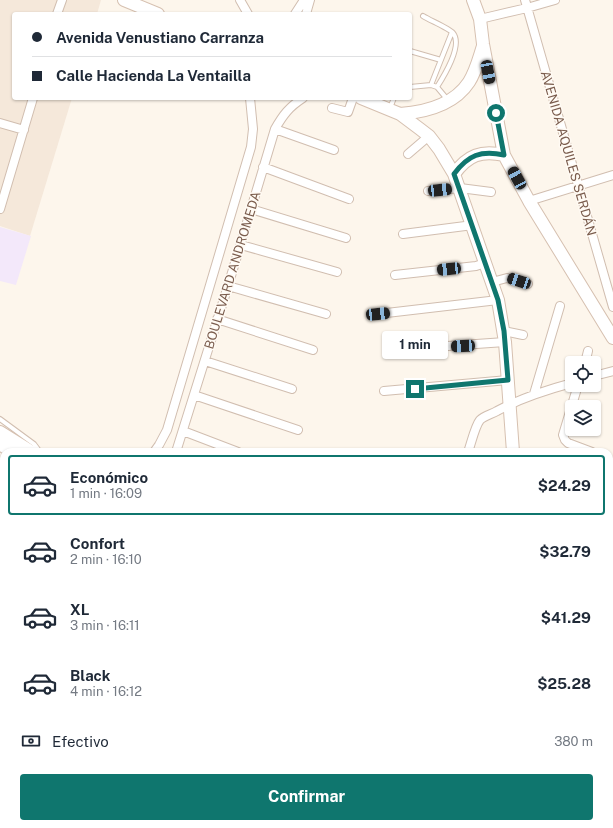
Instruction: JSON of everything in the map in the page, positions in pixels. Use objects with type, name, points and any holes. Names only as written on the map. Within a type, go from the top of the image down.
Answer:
[{"type":"main road","points":[[473,0],[480,19],[483,44],[504,155],[529,201],[613,338]]},
{"type":"main road","points":[[132,1],[154,12]]},
{"type":"main road","points":[[400,114],[421,112],[449,101],[455,97],[468,82],[476,66],[483,44]]},
{"type":"main road","points":[[370,100],[400,114],[429,136],[439,149],[454,174],[460,188],[498,300],[505,337],[513,448]]},
{"type":"main road","points":[[454,174],[461,165],[470,158],[481,153],[492,152],[504,155]]},
{"type":"main road","points":[[0,432],[26,448]]},
{"type":"street","points":[[59,12],[62,0]]},
{"type":"street","points":[[240,0],[247,12]]},
{"type":"street","points":[[480,19],[526,4],[554,0]]},
{"type":"street","points":[[297,12],[305,1]]},
{"type":"street","points":[[305,1],[306,12]]},
{"type":"street","name":"AVENIDA AQUILES SERDÁN","points":[[526,4],[613,307]]},
{"type":"street","points":[[0,209],[32,100]]},
{"type":"street","name":"BOULEVARD ANDROMEDA","points":[[157,448],[167,430],[251,147],[254,129],[250,100]]},
{"type":"street","name":"BOULEVARD ANDROMEDA","points":[[177,448],[252,209],[275,129],[283,114],[300,100]]},
{"type":"street","points":[[332,108],[348,112],[351,100]]},
{"type":"street","points":[[0,122],[24,130]]},
{"type":"street","points":[[275,129],[334,150]]},
{"type":"street","points":[[408,154],[429,136]]},
{"type":"street","points":[[263,167],[349,199]]},
{"type":"street","points":[[529,201],[613,175]]},
{"type":"street","points":[[428,191],[460,188],[491,192]]},
{"type":"street","points":[[252,209],[346,238]]},
{"type":"street","points":[[403,234],[473,225]]},
{"type":"street","points":[[240,245],[338,272]]},
{"type":"street","points":[[395,275],[476,266],[485,263]]},
{"type":"street","points":[[492,282],[507,278],[528,284]]},
{"type":"street","points":[[228,286],[326,314]]},
{"type":"street","points":[[378,314],[498,300]]},
{"type":"street","points":[[534,394],[560,306]]},
{"type":"street","points":[[217,319],[313,350]]},
{"type":"street","points":[[390,350],[523,335]]},
{"type":"street","points":[[587,356],[588,352]]},
{"type":"street","points":[[205,361],[292,389]]},
{"type":"street","points":[[601,374],[613,371]]},
{"type":"street","points":[[384,391],[508,380]]},
{"type":"street","points":[[470,448],[480,420],[510,404],[534,394],[565,385]]},
{"type":"street","points":[[576,392],[563,436],[568,443],[581,448]]},
{"type":"street","points":[[194,395],[298,430]]},
{"type":"street","points":[[183,431],[228,448]]},
{"type":"lane","points":[[423,16],[452,32],[456,39],[456,44],[448,69],[437,87]]},
{"type":"lane","points":[[432,85],[452,32]]},
{"type":"lane","points":[[412,52],[441,60]]},
{"type":"lane","points":[[412,88],[432,85],[437,87],[449,101]]},
{"type":"lane","points":[[389,110],[393,100]]},
{"type":"lane","points":[[0,418],[34,444],[37,448]]},
{"type":"shaded area","points":[[0,0],[101,0],[98,12],[12,12],[12,100],[71,100],[30,236],[0,226]]},
{"type":"shaded area","points":[[0,227],[31,236],[16,285],[0,281]]},
{"type":"route","points":[[415,389],[508,380],[504,331],[498,300],[454,174],[461,165],[470,158],[481,153],[492,152],[504,155],[496,113]]}]
